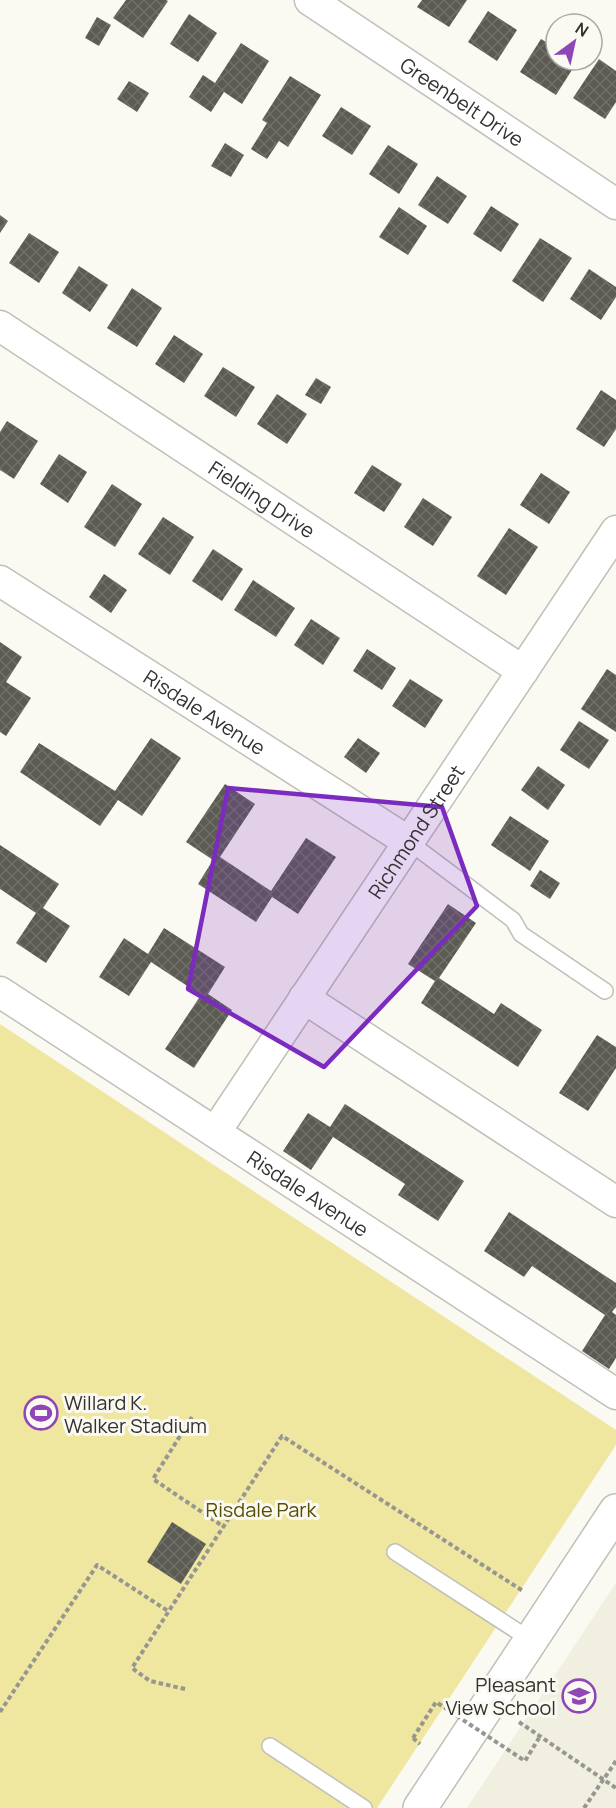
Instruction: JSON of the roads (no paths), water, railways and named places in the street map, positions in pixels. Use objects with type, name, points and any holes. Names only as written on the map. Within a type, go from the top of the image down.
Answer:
[{"type":"street","name":"Greenbelt Drive","points":[[310,0],[616,204]]},
{"type":"street","name":"Fielding Drive","points":[[0,326],[523,671]]},
{"type":"street","name":"Richmond Street","points":[[216,1131],[616,531]]},
{"type":"street","name":"Risdale Avenue","points":[[0,581],[409,842]]},
{"type":"street","name":"Risdale Avenue","points":[[0,992],[616,1394]]},
{"type":"street","points":[[304,998],[616,1202]]},
{"type":"street","points":[[420,1808],[616,1511]]},
{"type":"lane","points":[[409,842],[513,920],[521,934],[605,991]]},
{"type":"lane","points":[[395,1552],[531,1640]]},
{"type":"lane","points":[[270,1746],[364,1808]]},
{"type":"place","name":"Willard K. Walker Stadium","points":[[41,1413]]},
{"type":"place","name":"Pleasant View School","points":[[579,1696]]},
{"type":"park label","name":"Risdale Park","points":[[261,1509]]}]
